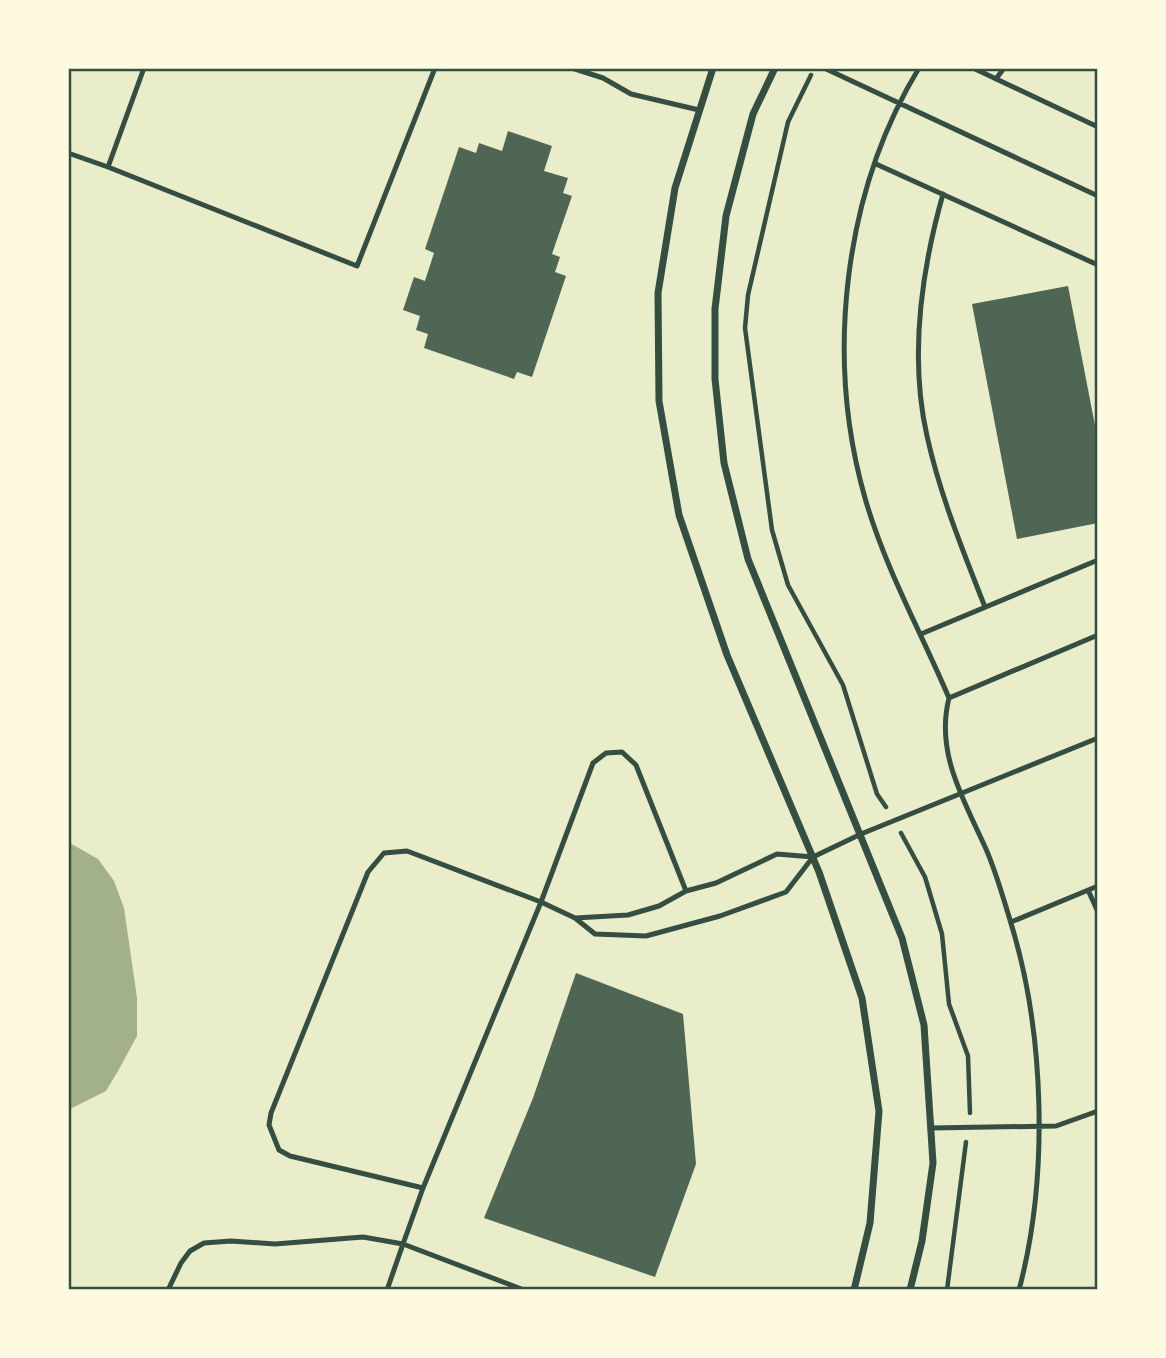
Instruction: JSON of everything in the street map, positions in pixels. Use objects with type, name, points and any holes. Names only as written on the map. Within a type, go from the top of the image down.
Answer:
[{"type":"street","points":[[713,68],[675,188],[658,293],[659,401],[679,515],[727,655],[813,857],[862,998],[879,1111],[870,1223],[854,1290]]},
{"type":"street","points":[[775,68],[753,114],[726,216],[715,309],[715,379],[724,463],[748,559],[902,938],[924,1025],[933,1163],[922,1241],[909,1290]]},
{"type":"lane","points":[[108,167],[144,68]]},
{"type":"lane","points":[[68,153],[357,266],[436,68]]},
{"type":"lane","points":[[572,68],[603,78],[631,94],[699,110]]},
{"type":"lane","points":[[824,68],[1098,196]]},
{"type":"lane","points":[[919,68],[898,103],[858,221],[849,265],[846,313],[847,408],[865,499],[900,592],[949,698],[944,736],[947,755],[960,793],[987,853],[1011,922],[1027,990],[1037,1065],[1037,1127],[1030,1239],[1018,1290]]},
{"type":"lane","points":[[973,68],[1098,127]]},
{"type":"lane","points":[[996,79],[1004,68]]},
{"type":"lane","points":[[876,163],[1098,265]]},
{"type":"lane","points":[[943,194],[922,285],[921,401],[943,497],[985,607]]},
{"type":"lane","points":[[921,634],[1098,560]]},
{"type":"lane","points":[[949,698],[1098,635]]},
{"type":"lane","points":[[423,1188],[290,1156],[279,1150],[269,1125],[271,1113],[368,872],[384,853],[407,851],[541,902],[575,919],[595,934],[620,937],[666,932],[786,892],[813,857],[861,834],[1098,738]]},
{"type":"lane","points":[[387,1290],[423,1188],[541,902],[593,763],[600,756],[614,752],[631,757],[687,891]]},
{"type":"lane","points":[[575,919],[628,915],[659,906],[687,891],[716,883],[777,854],[813,857]]},
{"type":"lane","points":[[1011,922],[1098,886]]},
{"type":"lane","points":[[1088,890],[1098,912]]},
{"type":"lane","points":[[931,1128],[1056,1126],[1098,1111]]},
{"type":"lane","points":[[168,1290],[190,1251],[204,1243],[231,1241],[275,1244],[363,1237],[403,1244],[524,1290]]},
{"type":"path","points":[[808,82],[788,122],[748,295],[744,328],[772,530],[788,585],[843,685],[877,794],[883,803]]},
{"type":"path","points":[[906,840],[925,877],[942,934],[949,1004],[968,1056],[971,1110]]},
{"type":"path","points":[[947,1290],[954,1219],[967,1155],[965,1146]]},
{"type":"shaded area","points":[[68,842],[98,859],[114,881],[124,908],[137,998],[137,1036],[106,1091],[68,1110]]},
{"type":"building","points":[[508,131],[552,146],[544,171],[568,178],[563,193],[572,196],[552,254],[560,257],[555,272],[566,276],[532,377],[517,372],[514,379],[424,348],[428,334],[416,330],[420,316],[403,310],[414,277],[425,281],[434,253],[425,249],[459,147],[476,153],[479,143],[502,151]]},
{"type":"building","points":[[1068,286],[1098,441],[1098,523],[1017,539],[972,304]]},
{"type":"building","points":[[576,973],[683,1014],[696,1164],[655,1277],[484,1218],[533,1098]]}]
